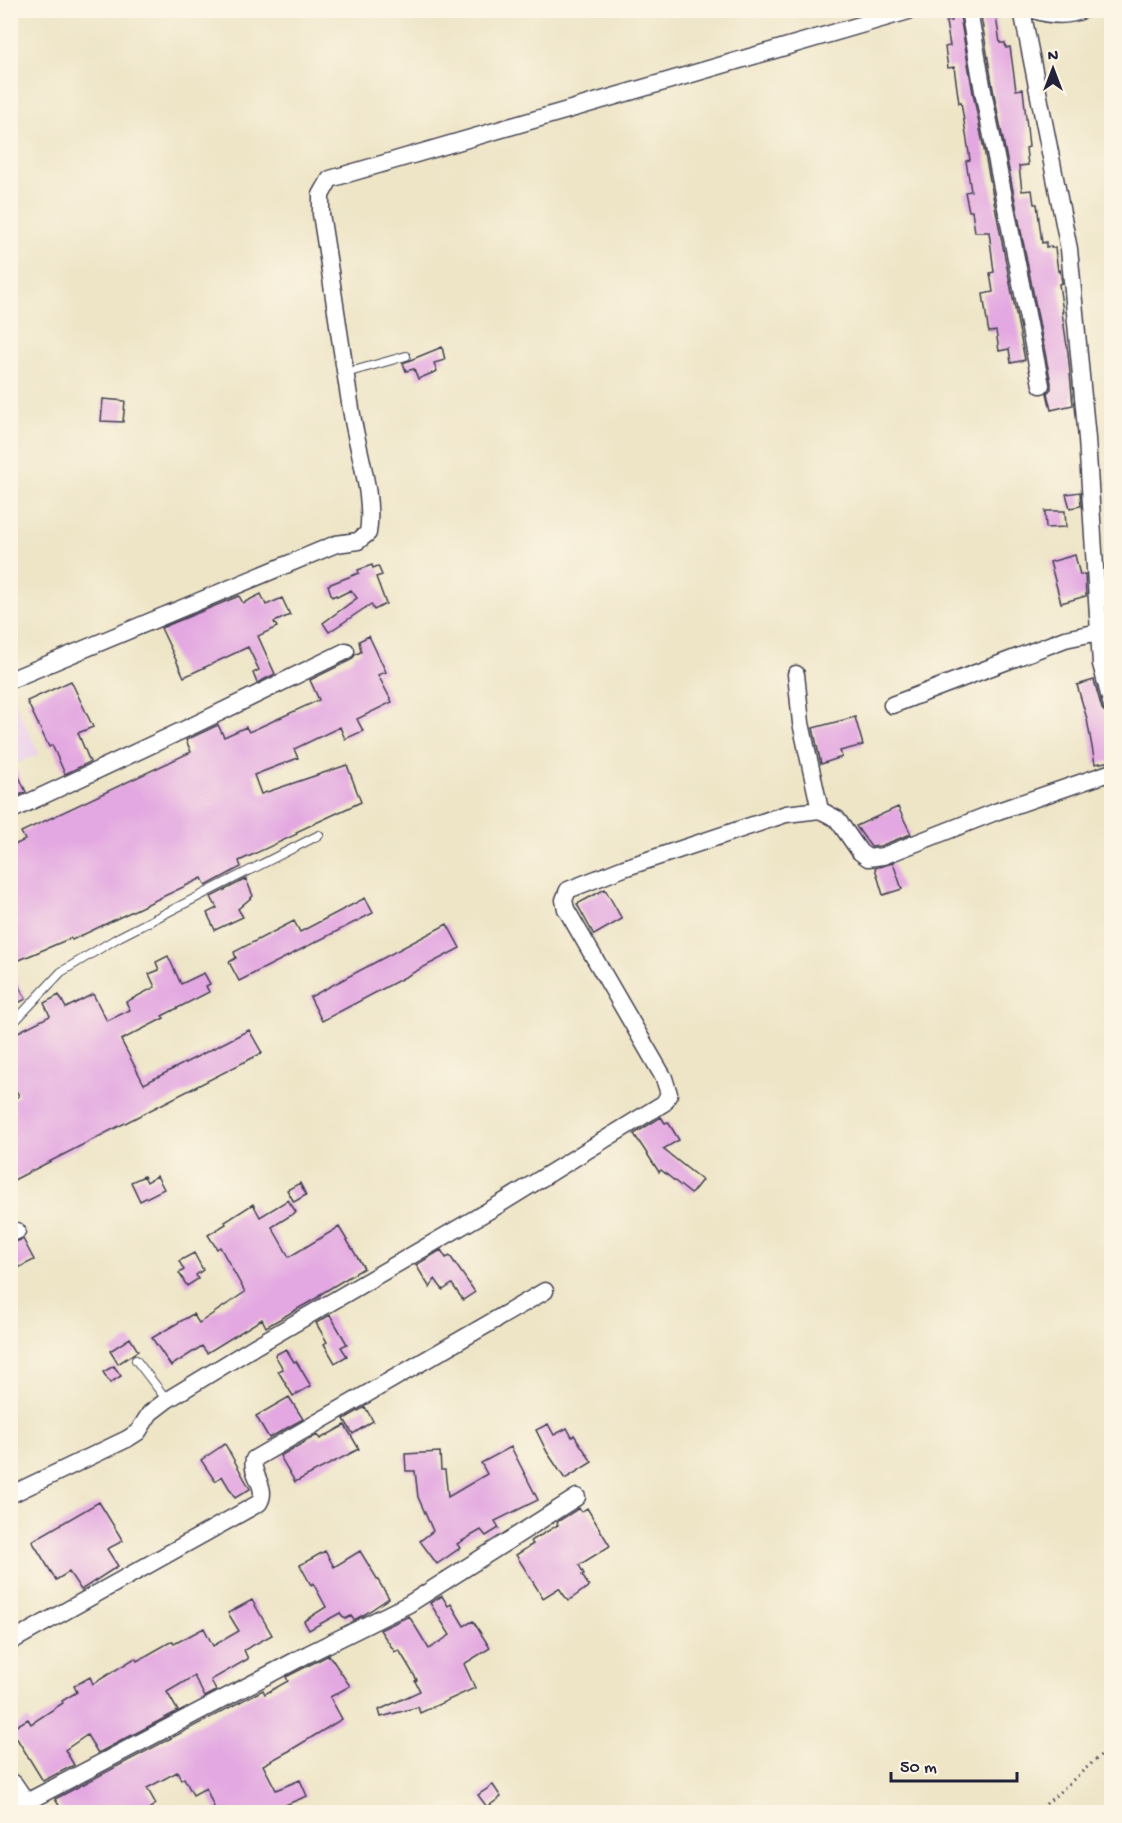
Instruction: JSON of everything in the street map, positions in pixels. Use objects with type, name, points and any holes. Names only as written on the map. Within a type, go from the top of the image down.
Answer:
[{"type":"street","points":[[10,681],[336,544],[358,541],[368,533],[370,521],[368,495],[321,214],[321,195],[330,179],[912,10]]},
{"type":"street","points":[[969,10],[982,91],[1041,385]]},
{"type":"street","points":[[1022,10],[1069,249],[1087,439],[1101,664],[1112,706]]},
{"type":"street","points":[[1034,10],[1049,16],[1072,15],[1083,10]]},
{"type":"street","points":[[891,705],[1065,639],[1099,632]]},
{"type":"street","points":[[10,812],[346,651]]},
{"type":"street","points":[[796,674],[801,723],[820,810]]},
{"type":"street","points":[[10,1495],[127,1439],[138,1432],[150,1413],[167,1400],[500,1204],[664,1103],[669,1094],[664,1078],[566,909],[564,900],[568,890],[624,868],[776,817],[820,810],[837,819],[860,852],[868,858],[883,856],[998,811],[1112,772]]},
{"type":"street","points":[[10,1642],[260,1503],[263,1497],[252,1466],[254,1459],[545,1291]]},
{"type":"street","points":[[19,1802],[409,1604],[577,1497]]},
{"type":"lane","points":[[346,373],[406,356]]},
{"type":"lane","points":[[10,1023],[16,1020],[61,972],[119,937],[319,835]]},
{"type":"lane","points":[[136,1360],[167,1400]]},
{"type":"path","points":[[1037,1812],[1112,1745]]},
{"type":"shaded area","points":[[10,691],[39,754],[11,766],[10,766]]},
{"type":"building","points":[[950,10],[959,10],[1025,360],[1011,363],[1009,349],[999,351],[996,331],[989,332],[988,328],[983,294],[993,292],[990,273],[994,272],[989,232],[975,232],[972,211],[969,211],[965,192],[971,191],[966,161],[970,160],[954,67],[948,68],[945,47],[950,46],[946,22],[952,21]]},
{"type":"building","points":[[980,10],[995,10],[1000,43],[1005,43],[1006,48],[1010,47],[1016,90],[1023,89],[1029,147],[1026,148],[1028,165],[1019,166],[1022,191],[1032,190],[1034,204],[1037,204],[1042,243],[1046,242],[1046,247],[1055,248],[1058,271],[1060,270],[1062,283],[1059,284],[1073,405],[1051,410],[1047,393],[1051,389],[1051,383],[993,89]]},
{"type":"building","points":[[442,347],[445,360],[434,363],[437,371],[418,379],[414,369],[406,371],[403,363]]},
{"type":"building","points":[[103,399],[125,401],[123,422],[101,421]]},
{"type":"building","points":[[1080,492],[1081,506],[1070,508],[1066,494]]},
{"type":"building","points":[[1045,511],[1065,511],[1066,527],[1046,528]]},
{"type":"building","points":[[1075,555],[1080,575],[1085,574],[1086,596],[1061,603],[1050,562]]},
{"type":"building","points":[[372,565],[373,568],[378,566],[382,575],[376,577],[386,604],[374,610],[371,604],[329,632],[323,623],[357,598],[351,590],[332,597],[328,585],[359,573],[358,570]]},
{"type":"building","points":[[261,594],[266,605],[282,598],[290,615],[274,622],[277,627],[258,636],[275,674],[257,683],[253,673],[259,670],[248,647],[184,677],[161,628],[239,596],[243,603]]},
{"type":"building","points":[[369,636],[386,672],[378,675],[392,702],[357,719],[363,731],[345,739],[340,727],[294,749],[298,758],[254,775],[261,794],[347,765],[361,802],[239,861],[241,867],[206,886],[202,878],[72,940],[71,938],[10,964],[10,847],[25,840],[21,832],[191,752],[186,740],[218,725],[224,737],[246,727],[249,732],[319,700],[310,680],[351,660],[361,652],[359,641]]},
{"type":"building","points":[[1094,680],[1102,709],[1108,715],[1112,735],[1112,761],[1095,764],[1087,719],[1077,685]]},
{"type":"building","points":[[71,681],[93,727],[78,733],[90,762],[65,774],[52,745],[49,747],[27,701]]},
{"type":"building","points":[[855,717],[863,745],[840,751],[842,757],[821,764],[813,728]]},
{"type":"building","points":[[10,757],[26,792],[11,799],[10,798]]},
{"type":"building","points":[[898,807],[911,834],[880,846],[871,847],[856,826]]},
{"type":"building","points":[[893,863],[902,889],[883,895],[875,868]]},
{"type":"building","points":[[246,879],[253,896],[238,909],[243,917],[215,930],[207,913],[217,908],[211,897]]},
{"type":"building","points":[[605,889],[622,919],[594,935],[577,904]]},
{"type":"building","points":[[365,898],[373,913],[239,981],[229,962],[236,958],[234,952],[294,921],[300,932]]},
{"type":"building","points":[[447,924],[460,948],[322,1021],[310,997]]},
{"type":"building","points":[[168,956],[181,984],[204,973],[210,984],[206,986],[209,992],[121,1040],[144,1084],[249,1030],[262,1053],[10,1182],[10,1100],[19,1096],[10,1079],[10,1036],[50,1016],[44,1003],[59,995],[66,1008],[93,994],[107,1021],[130,1010],[126,1002],[155,987],[149,974],[159,970],[156,962]]},
{"type":"building","points":[[10,969],[26,999],[10,1007]]},
{"type":"building","points":[[661,1117],[665,1123],[668,1122],[679,1140],[663,1149],[702,1180],[691,1194],[661,1170],[659,1172],[634,1134]]},
{"type":"building","points":[[144,1176],[147,1182],[157,1176],[164,1189],[140,1201],[131,1182]]},
{"type":"building","points":[[300,1183],[306,1195],[294,1202],[287,1190]]},
{"type":"building","points":[[288,1200],[296,1212],[272,1227],[289,1257],[339,1227],[364,1268],[266,1327],[262,1319],[207,1353],[202,1346],[171,1366],[152,1338],[193,1314],[199,1323],[245,1292],[220,1247],[217,1249],[208,1235],[253,1204],[260,1217]]},
{"type":"building","points":[[23,1239],[34,1260],[10,1272],[10,1244]]},
{"type":"building","points":[[441,1250],[446,1258],[450,1256],[475,1292],[463,1300],[452,1284],[443,1290],[435,1279],[430,1288],[416,1265]]},
{"type":"building","points":[[194,1253],[203,1270],[196,1275],[198,1279],[187,1286],[179,1273],[184,1270],[179,1261]]},
{"type":"building","points":[[330,1315],[347,1344],[341,1347],[347,1356],[335,1363],[316,1323]]},
{"type":"building","points":[[130,1338],[138,1351],[118,1364],[110,1351]]},
{"type":"building","points":[[286,1349],[311,1386],[293,1396],[278,1371],[283,1369],[275,1355]]},
{"type":"building","points":[[114,1366],[121,1376],[110,1383],[103,1372]]},
{"type":"building","points":[[289,1397],[303,1419],[269,1438],[256,1416]]},
{"type":"building","points":[[365,1407],[373,1421],[353,1434],[344,1419]]},
{"type":"building","points":[[548,1424],[554,1435],[567,1428],[592,1462],[565,1479],[536,1430]]},
{"type":"building","points":[[345,1425],[359,1449],[295,1482],[280,1456],[317,1435],[320,1439]]},
{"type":"building","points":[[225,1444],[250,1489],[235,1498],[222,1476],[215,1481],[201,1460]]},
{"type":"building","points":[[511,1447],[538,1500],[495,1521],[499,1528],[486,1536],[481,1530],[457,1544],[460,1548],[437,1564],[420,1541],[433,1531],[418,1497],[415,1471],[406,1471],[405,1454],[440,1452],[441,1470],[445,1470],[448,1497],[487,1474],[481,1463]]},
{"type":"building","points":[[99,1502],[123,1541],[107,1549],[118,1566],[81,1590],[69,1572],[56,1580],[32,1541]]},
{"type":"building","points":[[579,1508],[581,1512],[587,1508],[610,1546],[579,1565],[589,1586],[568,1601],[559,1588],[543,1598],[516,1555],[533,1544],[531,1541],[558,1525],[557,1522]]},
{"type":"building","points":[[325,1551],[334,1567],[360,1551],[389,1598],[354,1620],[351,1616],[345,1619],[340,1613],[309,1630],[304,1621],[326,1607],[300,1565]]},
{"type":"building","points":[[442,1596],[448,1606],[451,1604],[464,1626],[473,1621],[490,1648],[464,1664],[475,1688],[420,1713],[418,1707],[381,1717],[379,1710],[420,1691],[415,1681],[417,1680],[399,1650],[395,1652],[380,1630],[409,1616],[429,1649],[450,1635],[430,1603]]},
{"type":"building","points":[[252,1600],[272,1635],[244,1650],[248,1659],[211,1680],[216,1691],[205,1697],[194,1676],[167,1692],[178,1711],[98,1753],[87,1735],[65,1750],[74,1765],[43,1781],[11,1729],[28,1719],[31,1724],[63,1703],[62,1701],[77,1692],[74,1686],[90,1677],[93,1684],[135,1658],[137,1661],[172,1641],[174,1644],[204,1628],[213,1646],[239,1631],[228,1613]]},
{"type":"building","points":[[329,1655],[350,1686],[330,1697],[342,1719],[263,1765],[276,1790],[300,1780],[307,1796],[268,1812],[216,1812],[206,1788],[193,1795],[184,1778],[181,1780],[177,1772],[147,1788],[156,1804],[150,1808],[152,1812],[63,1812],[55,1799],[263,1690],[265,1694],[288,1681],[286,1677]]},
{"type":"building","points":[[493,1785],[501,1797],[487,1807],[478,1795]]}]
